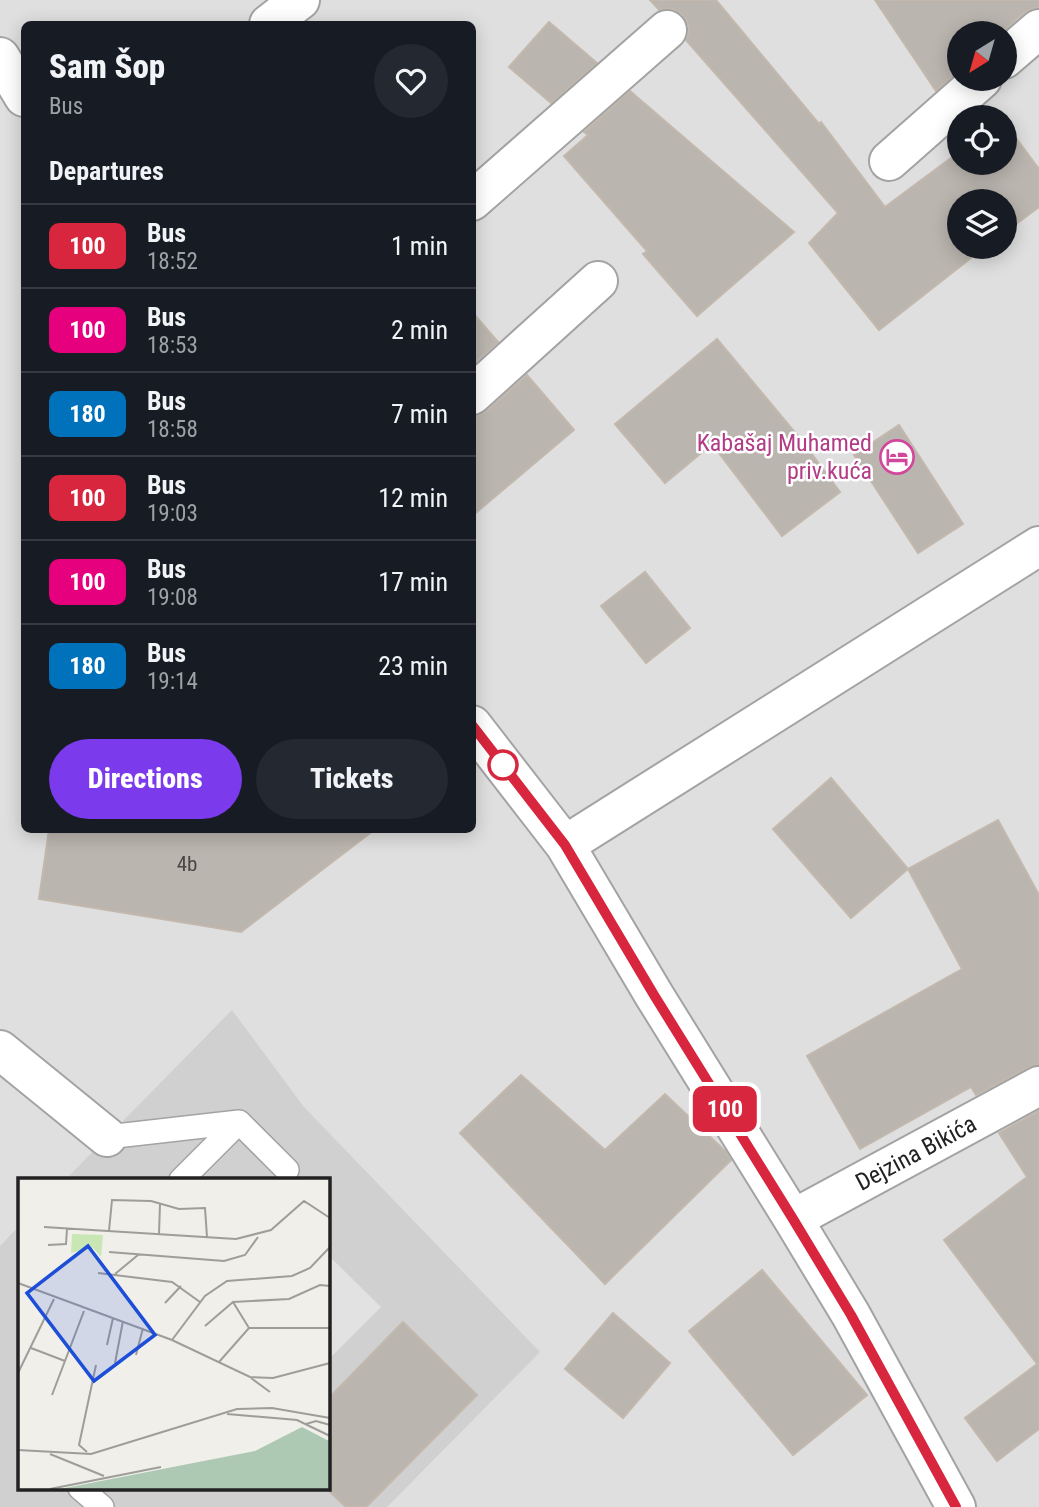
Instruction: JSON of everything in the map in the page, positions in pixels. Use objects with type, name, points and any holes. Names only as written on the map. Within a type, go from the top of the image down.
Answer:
[{"type":"street","points":[[273,21],[300,0]]},
{"type":"street","points":[[1017,48],[1039,29]]},
{"type":"street","points":[[476,197],[667,30]]},
{"type":"street","points":[[0,57],[21,92]]},
{"type":"street","points":[[889,161],[968,91]]},
{"type":"street","points":[[476,391],[598,281]]},
{"type":"street","points":[[565,845],[1039,546]]},
{"type":"street","points":[[476,730],[565,845],[851,1315],[956,1507]]},
{"type":"street","points":[[0,1050],[107,1137]]},
{"type":"street","name":"Dejzina Bikića","points":[[793,1219],[1039,1086]]},
{"type":"lane","points":[[107,1137],[239,1122]]},
{"type":"lane","points":[[239,1122],[287,1170]]},
{"type":"lane","points":[[183,1178],[239,1122]]},
{"type":"lane","points":[[82,1490],[102,1507]]},
{"type":"shaded area","points":[[0,0],[1039,0],[1039,1507],[0,1507]]},
{"type":"shaded area","points":[[232,1010],[304,1107],[540,1352],[387,1507],[0,1507],[0,1246],[18,1227],[18,1490],[329,1490],[329,1178],[67,1178]]},
{"type":"shaded area","points":[[329,1256],[381,1307],[329,1359]]},
{"type":"building","points":[[650,0],[716,0],[819,124],[821,122],[885,207],[947,161],[947,175],[1017,175],[1017,139],[1039,169],[1039,207],[1017,223],[1017,189],[947,189],[947,259],[970,259],[879,330],[809,243],[838,213],[686,40],[689,26],[683,15],[673,9],[659,10]]},
{"type":"building","points":[[875,0],[1039,0],[1039,8],[1025,12],[1014,21],[947,21],[947,81],[936,91]]},
{"type":"building","points":[[549,22],[597,63],[551,103],[509,67]]},
{"type":"building","points":[[630,91],[794,232],[697,316],[643,254],[647,251],[564,156],[588,135],[584,132]]},
{"type":"building","points":[[476,317],[498,342],[476,361]]},
{"type":"building","points":[[717,339],[803,442],[840,492],[782,536],[712,444],[665,483],[615,424]]},
{"type":"building","points":[[527,375],[574,430],[476,513],[476,416],[487,411]]},
{"type":"building","points":[[899,425],[963,524],[918,553],[854,455]]},
{"type":"building","points":[[645,572],[690,628],[646,663],[601,606]]},
{"type":"building","points":[[831,778],[908,869],[851,918],[773,829]]},
{"type":"building","points":[[998,820],[1039,895],[1039,1064],[976,1095],[971,1087],[860,1149],[807,1056],[962,969],[908,869]]},
{"type":"building","points":[[49,833],[370,833],[241,932],[39,899]]},
{"type":"building","points":[[521,1075],[605,1150],[665,1094],[725,1151],[731,1160],[605,1284],[460,1133]]},
{"type":"building","points":[[1039,1111],[1039,1429],[997,1461],[965,1418],[1037,1364],[944,1240],[1027,1177],[999,1133]]},
{"type":"building","points":[[762,1270],[867,1395],[793,1455],[689,1331]]},
{"type":"building","points":[[613,1313],[670,1363],[623,1418],[565,1369]]},
{"type":"building","points":[[403,1322],[477,1395],[366,1507],[346,1507],[328,1490],[329,1398]]},
{"type":"bus line","name":"100","points":[[476,730],[565,845],[851,1315],[956,1507]]},
{"type":"place","name":"Kabašaj Muhamed priv.kuća","points":[[897,457]]}]
